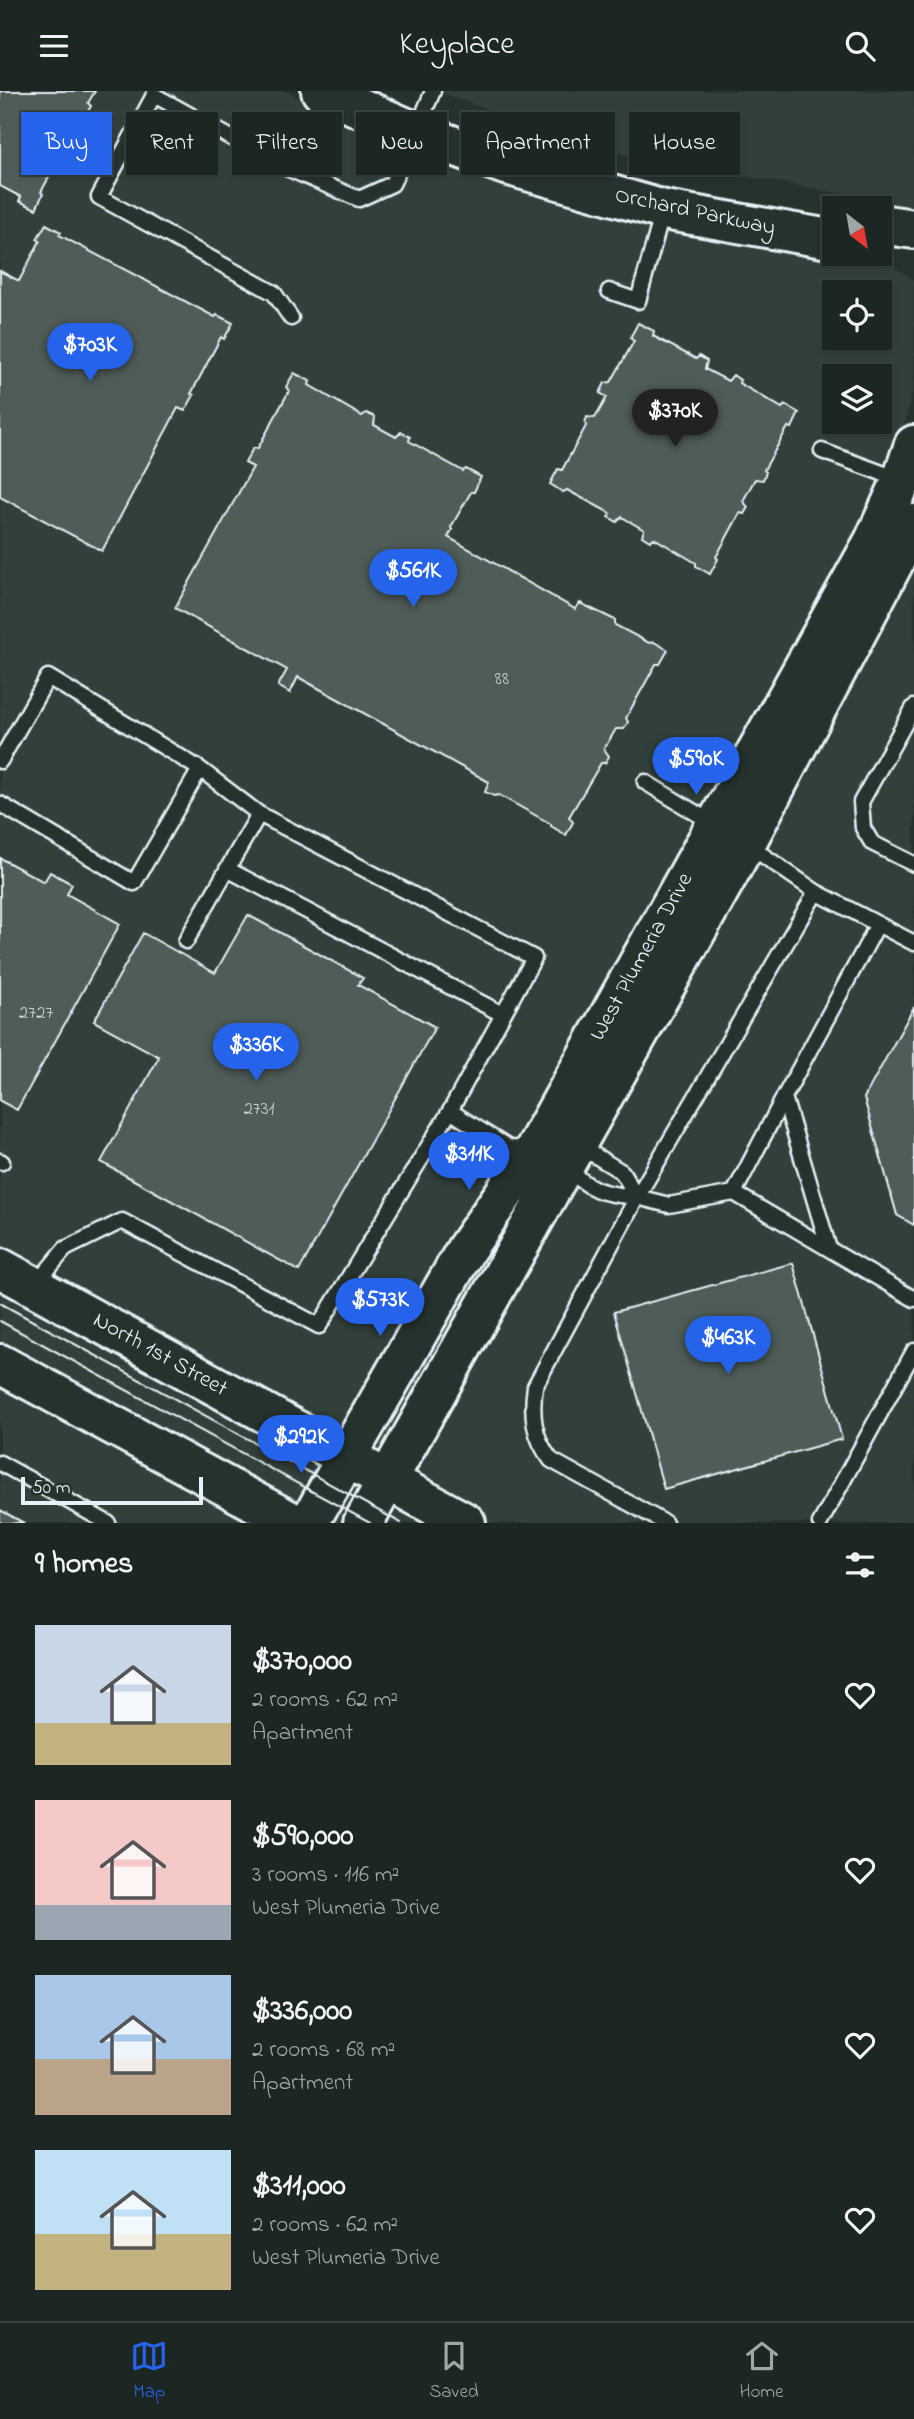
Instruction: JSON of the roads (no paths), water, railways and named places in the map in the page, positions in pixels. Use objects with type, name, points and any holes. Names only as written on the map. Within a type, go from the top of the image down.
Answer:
[{"type":"street","name":"Orchard Parkway","points":[[321,91],[425,111]]},
{"type":"street","name":"Orchard Parkway","points":[[380,91],[425,111],[668,199],[822,237]]},
{"type":"street","name":"Orchard Parkway","points":[[668,199],[822,215]]},
{"type":"street","points":[[892,226],[914,229]]},
{"type":"street","points":[[892,249],[914,253]]},
{"type":"street","name":"West Plumeria Drive","points":[[731,834],[910,469]]},
{"type":"street","name":"West Plumeria Drive","points":[[363,1523],[550,1157],[731,834],[914,524]]},
{"type":"street","name":"West Plumeria Drive","points":[[309,1523],[466,1248],[550,1157]]},
{"type":"street","name":"North 1st Street","points":[[0,1268],[466,1523]]},
{"type":"street","points":[[0,1364],[294,1523]]},
{"type":"lane","points":[[291,318],[274,293],[99,197],[155,93],[282,166],[359,199],[393,184],[425,111]]},
{"type":"lane","points":[[609,291],[638,301],[668,199]]},
{"type":"lane","points":[[822,450],[910,469]]},
{"type":"lane","points":[[0,761],[48,677],[200,769],[259,814],[534,958],[450,1111],[319,1326],[122,1221],[65,1249],[34,1286]]},
{"type":"lane","points":[[914,706],[861,802],[863,828],[872,843],[914,864]]},
{"type":"lane","points":[[0,804],[134,883],[200,769]]},
{"type":"lane","points":[[645,782],[731,834],[816,892],[914,943]]},
{"type":"lane","points":[[186,941],[259,814]]},
{"type":"lane","points":[[228,869],[502,1014]]},
{"type":"lane","points":[[665,1523],[551,1460],[541,1447],[531,1410],[535,1386],[637,1197],[816,892]]},
{"type":"lane","points":[[734,1193],[878,924]]},
{"type":"lane","points":[[784,1097],[829,1249]]},
{"type":"lane","points":[[450,1111],[509,1147],[550,1157],[591,1153],[622,1172],[637,1197]]},
{"type":"lane","points":[[550,1157],[604,1195],[637,1197],[669,1205],[734,1193],[914,1299]]},
{"type":"lane","points":[[820,1523],[914,1351]]},
{"type":"lane","points":[[0,1463],[108,1523]]},
{"type":"tram line","points":[[0,1303],[401,1523]]},
{"type":"tram line","points":[[0,1321],[370,1523]]}]
